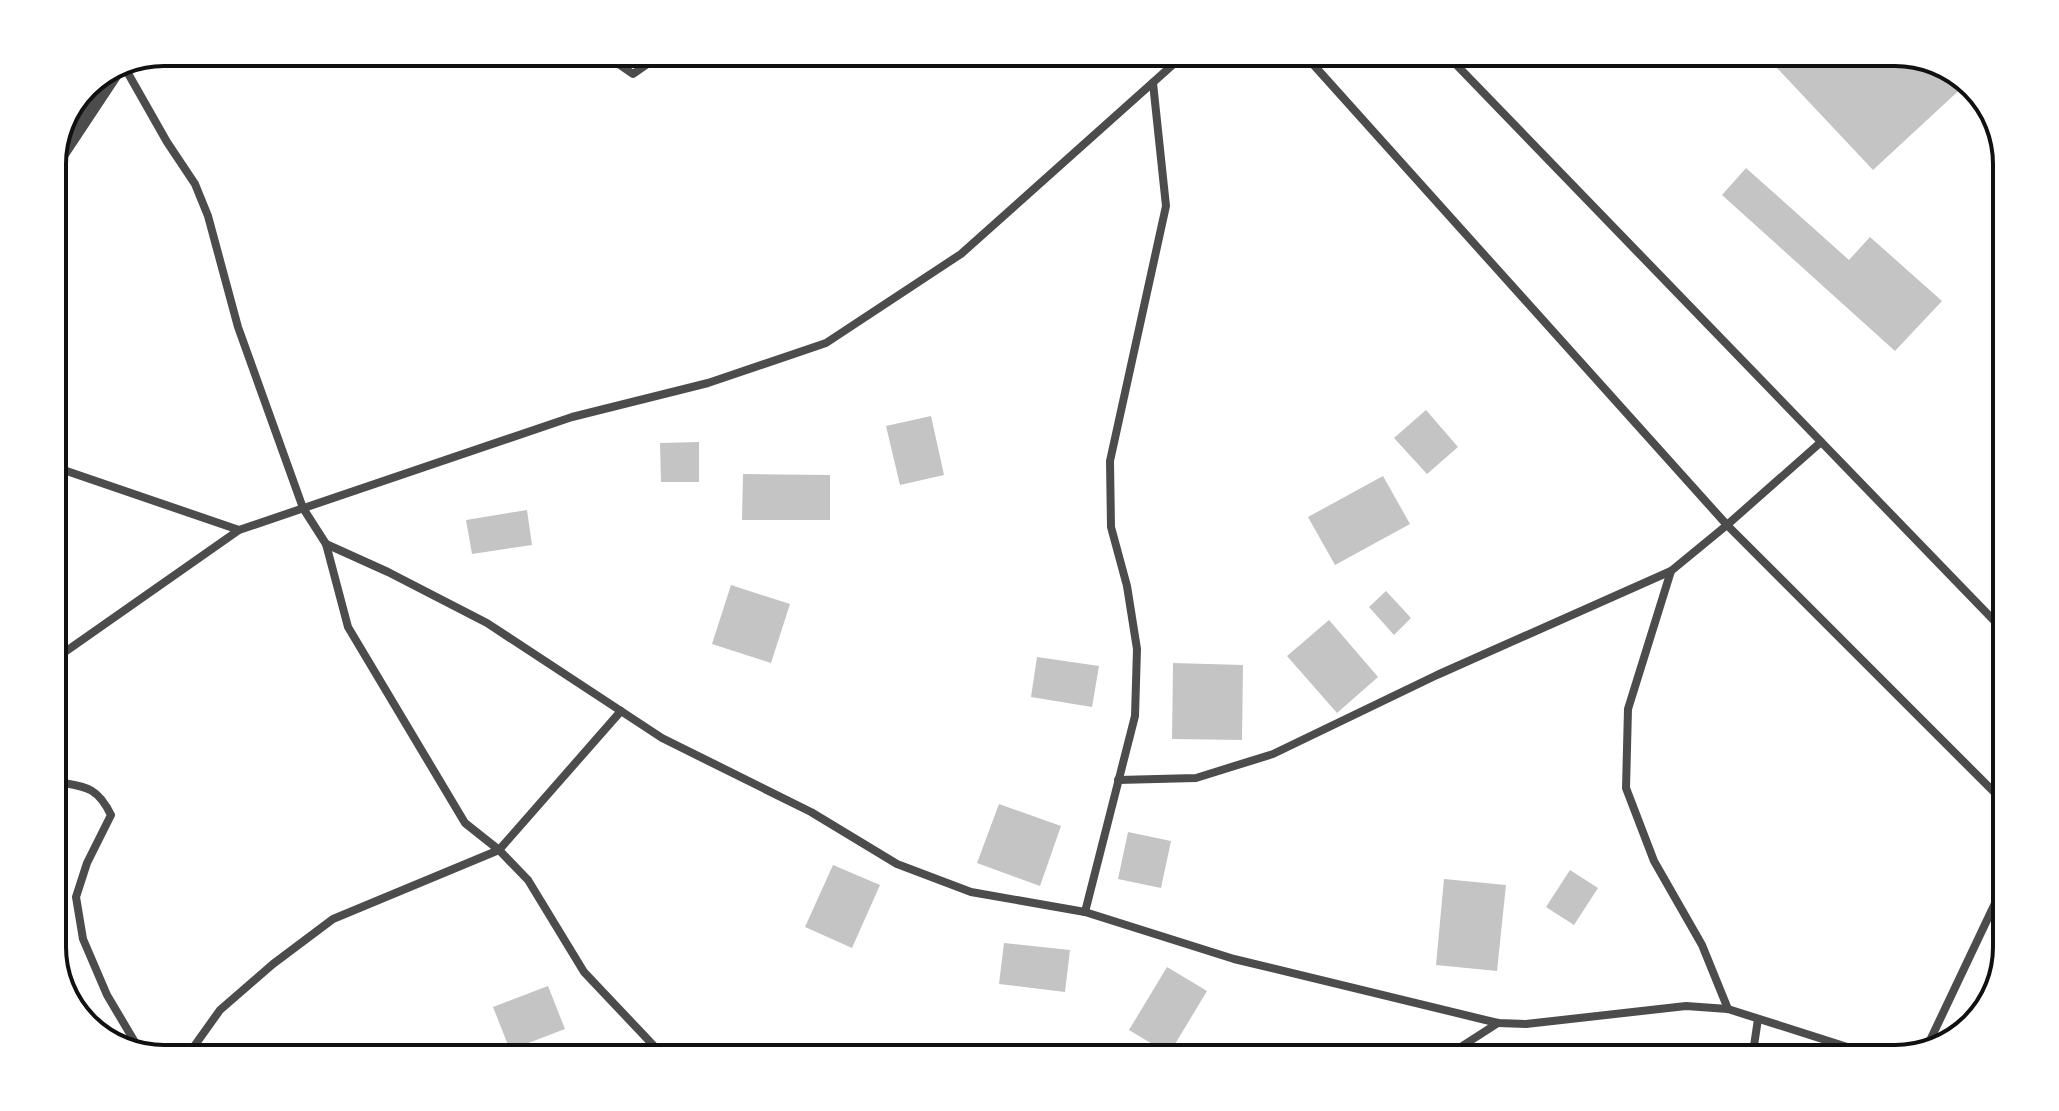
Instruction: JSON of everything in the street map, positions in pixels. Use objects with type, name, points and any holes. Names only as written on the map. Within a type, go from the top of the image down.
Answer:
[{"type":"street","points":[[621,66],[633,74],[645,66]]},
{"type":"street","points":[[66,651],[239,530],[572,417],[708,383],[826,343],[961,254],[1172,66]]},
{"type":"street","points":[[1315,66],[1727,525],[1993,791]]},
{"type":"street","points":[[1458,66],[1993,620]]},
{"type":"street","points":[[128,73],[200,194],[238,327],[303,508],[326,544],[348,627],[465,823],[499,850],[528,880],[584,972],[653,1045]]},
{"type":"street","points":[[68,145],[109,82]]},
{"type":"street","points":[[1085,912],[1135,716],[1137,649],[1127,586],[1111,527],[1110,461],[1166,206],[1153,83]]},
{"type":"street","points":[[1118,780],[1196,778],[1273,754],[1437,675],[1671,571],[1821,442]]},
{"type":"street","points":[[66,471],[239,530]]},
{"type":"street","points":[[326,544],[487,623],[662,738],[811,812],[897,864],[971,892],[1085,912],[1234,959],[1498,1023],[1526,1024],[1686,1006],[1728,1009],[1841,1045]]},
{"type":"street","points":[[1671,571],[1628,709],[1626,788],[1654,861],[1702,945],[1728,1009]]},
{"type":"street","points":[[195,1045],[220,1010],[273,964],[333,919],[499,850],[621,711]]},
{"type":"street","points":[[66,784],[90,789],[103,798],[111,815],[87,863],[76,897],[83,939],[107,995],[134,1040]]},
{"type":"street","points":[[1931,1039],[1993,908]]},
{"type":"street","points":[[1754,1045],[1758,1019]]},
{"type":"street","points":[[1464,1045],[1498,1023]]},
{"type":"building","points":[[1775,66],[1914,68],[1938,76],[1960,90],[1873,170]]},
{"type":"building","points":[[1746,168],[1849,260],[1870,237],[1942,301],[1895,351],[1722,195]]},
{"type":"building","points":[[1426,410],[1458,447],[1427,474],[1394,438]]},
{"type":"building","points":[[931,416],[944,475],[900,485],[886,426]]},
{"type":"building","points":[[699,442],[699,482],[661,482],[660,443]]},
{"type":"building","points":[[743,474],[830,475],[830,520],[742,520]]},
{"type":"building","points":[[1383,476],[1410,524],[1335,565],[1308,517]]},
{"type":"building","points":[[527,510],[532,545],[472,554],[466,520]]},
{"type":"building","points":[[731,585],[790,604],[771,663],[712,644]]},
{"type":"building","points":[[1386,591],[1411,618],[1394,635],[1369,607]]},
{"type":"building","points":[[1329,620],[1378,677],[1337,713],[1287,656]]},
{"type":"building","points":[[1037,657],[1099,666],[1092,707],[1031,697]]},
{"type":"building","points":[[1173,663],[1243,665],[1242,740],[1172,739]]},
{"type":"building","points":[[999,804],[1061,826],[1040,886],[977,863]]},
{"type":"building","points":[[1128,832],[1171,841],[1161,888],[1118,879]]},
{"type":"building","points":[[833,865],[880,885],[852,948],[805,927]]},
{"type":"building","points":[[1570,870],[1598,888],[1574,925],[1546,907]]},
{"type":"building","points":[[1444,879],[1506,885],[1497,971],[1436,965]]},
{"type":"building","points":[[1004,943],[1070,950],[1065,992],[999,984]]},
{"type":"building","points":[[1167,967],[1207,991],[1174,1045],[1154,1045],[1129,1030]]},
{"type":"building","points":[[548,986],[565,1029],[523,1045],[508,1045],[493,1007]]}]
